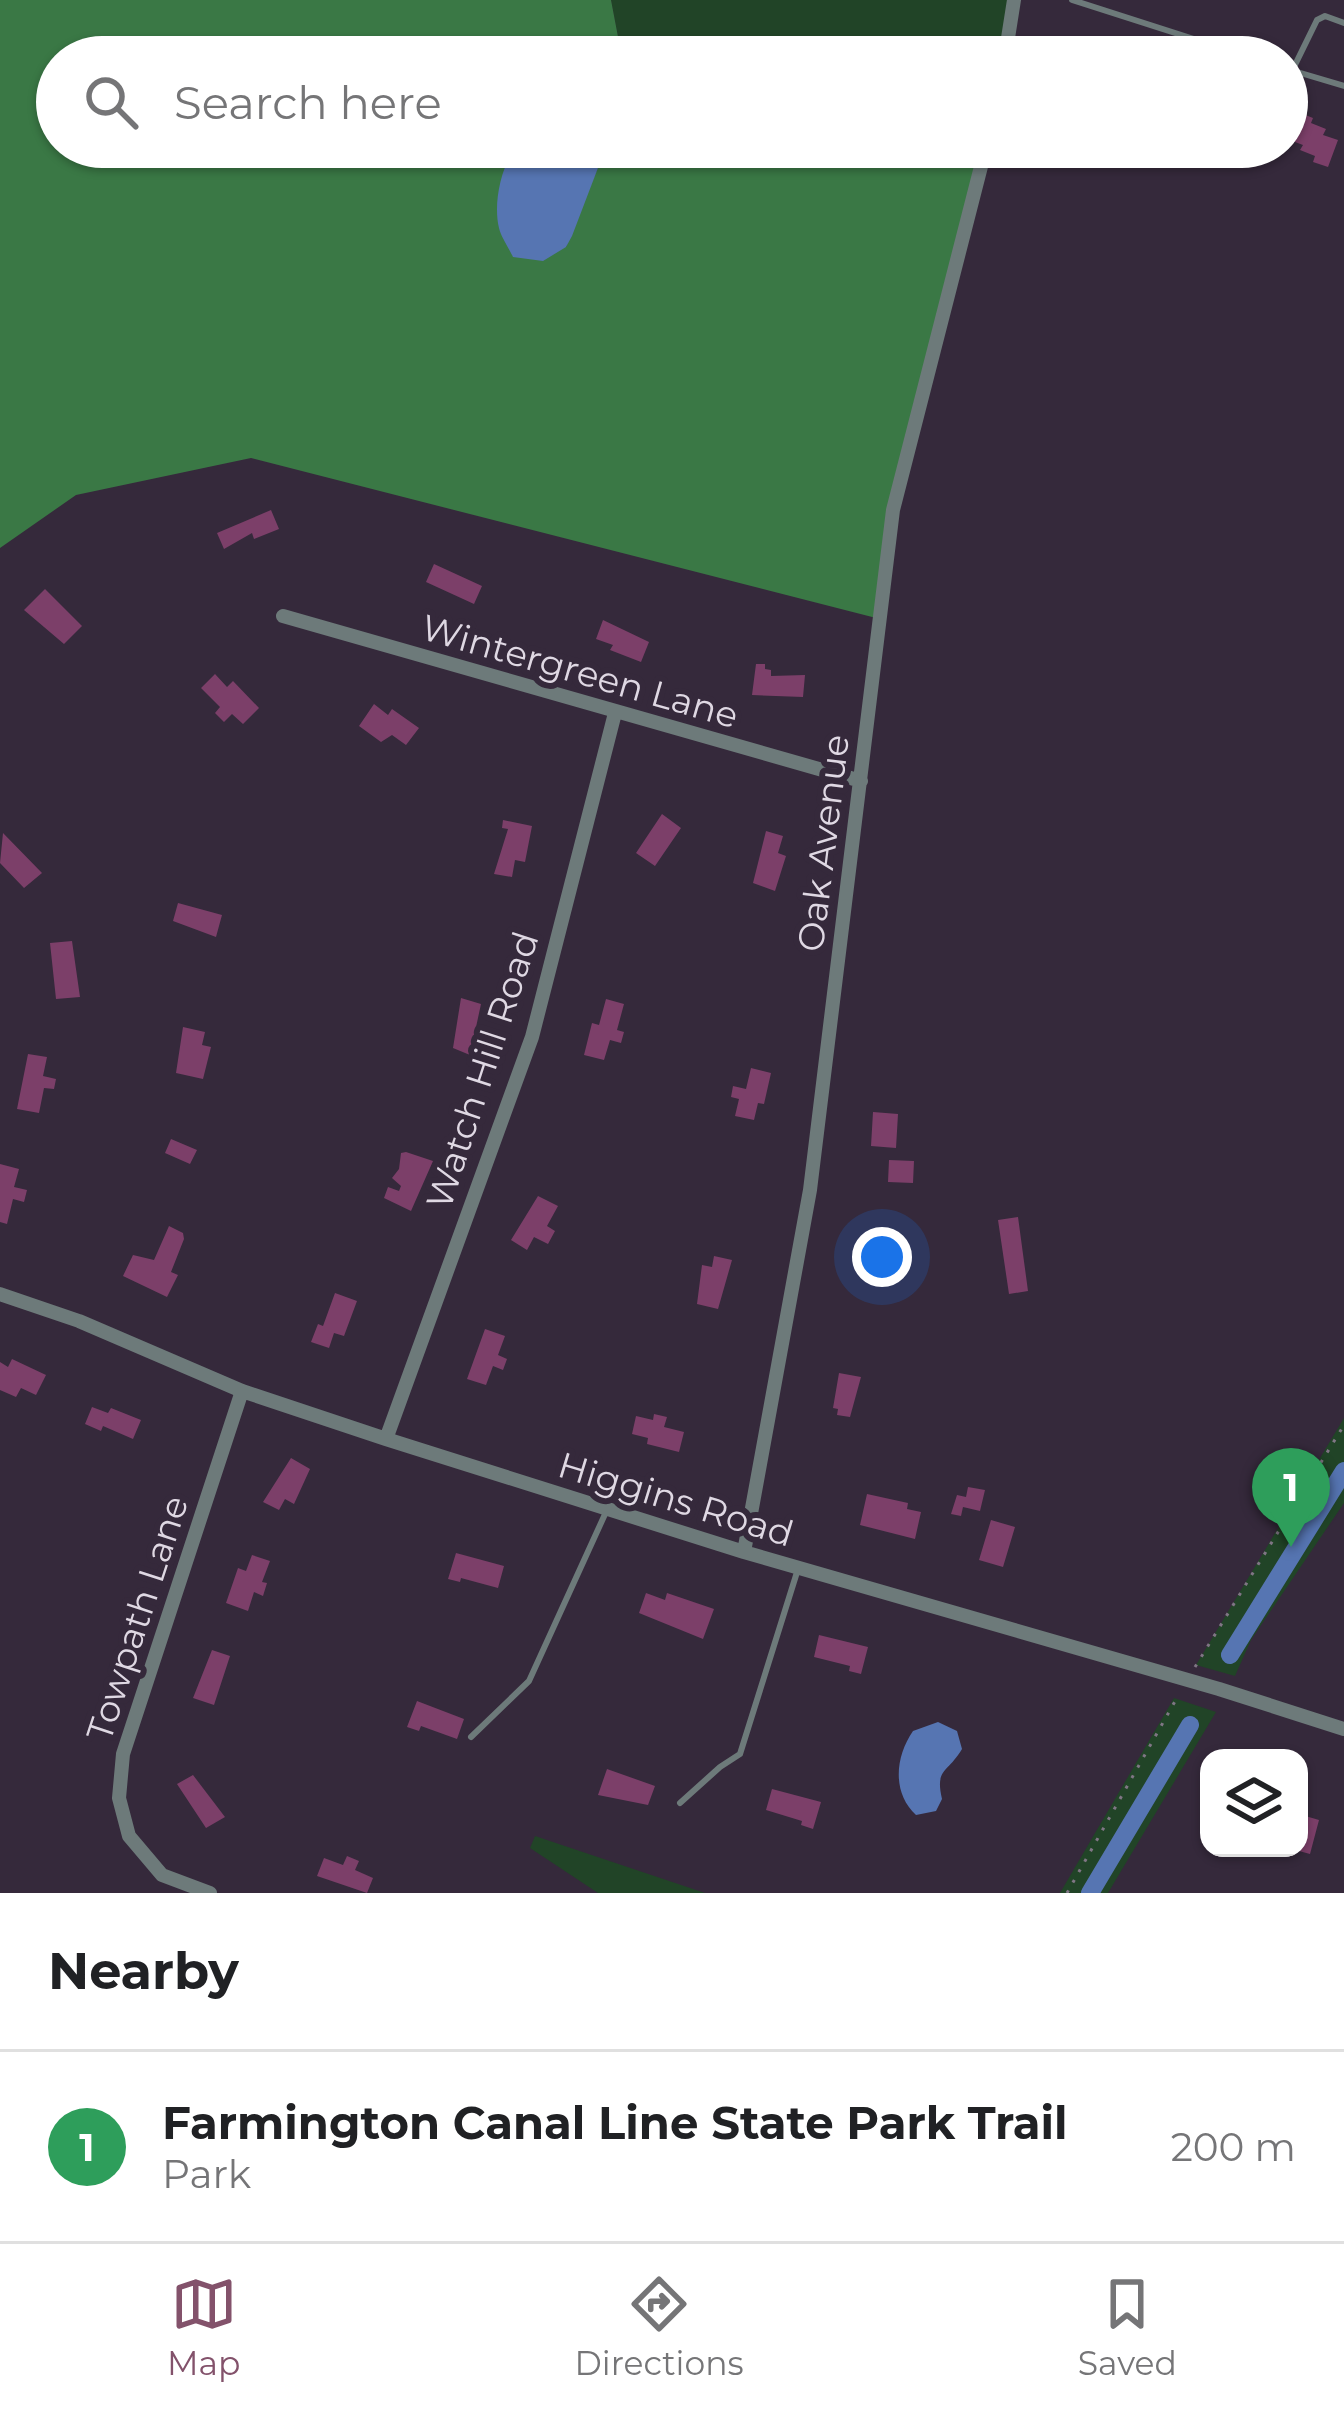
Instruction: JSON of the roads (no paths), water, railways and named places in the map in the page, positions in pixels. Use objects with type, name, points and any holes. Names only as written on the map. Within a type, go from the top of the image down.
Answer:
[{"type":"street","points":[[1008,36],[1014,0]]},
{"type":"street","name":"Oak Avenue","points":[[744,1552],[811,1190],[893,510],[981,168]]},
{"type":"street","name":"Wintergreen Lane","points":[[283,616],[861,782]]},
{"type":"street","name":"Watch Hill Road","points":[[386,1439],[532,1037],[615,713]]},
{"type":"street","name":"Higgins Road","points":[[0,1294],[79,1321],[242,1391],[386,1439],[798,1569],[1344,1730]]},
{"type":"street","name":"Towpath Lane","points":[[210,1893],[161,1875],[129,1836],[119,1798],[123,1754],[242,1391]]},
{"type":"lane","points":[[1072,0],[1184,36]]},
{"type":"lane","points":[[1308,37],[1317,20],[1325,16],[1344,23]]},
{"type":"lane","points":[[1308,75],[1344,86]]},
{"type":"lane","points":[[471,1737],[529,1681],[607,1509]]},
{"type":"lane","points":[[680,1803],[740,1754],[798,1569]]},
{"type":"water","points":[[505,168],[598,168],[566,247],[543,261],[513,257],[499,228]]},
{"type":"water","points":[[938,1722],[957,1731],[962,1749],[941,1776],[942,1799],[936,1811],[916,1815],[900,1786],[902,1752],[913,1731]]},
{"type":"waterway","points":[[1230,1655],[1344,1471]]},
{"type":"waterway","points":[[1090,1893],[1190,1725]]},
{"type":"place","name":"Farmington Canal Line State Park Trail","points":[[1291,1547]]}]
